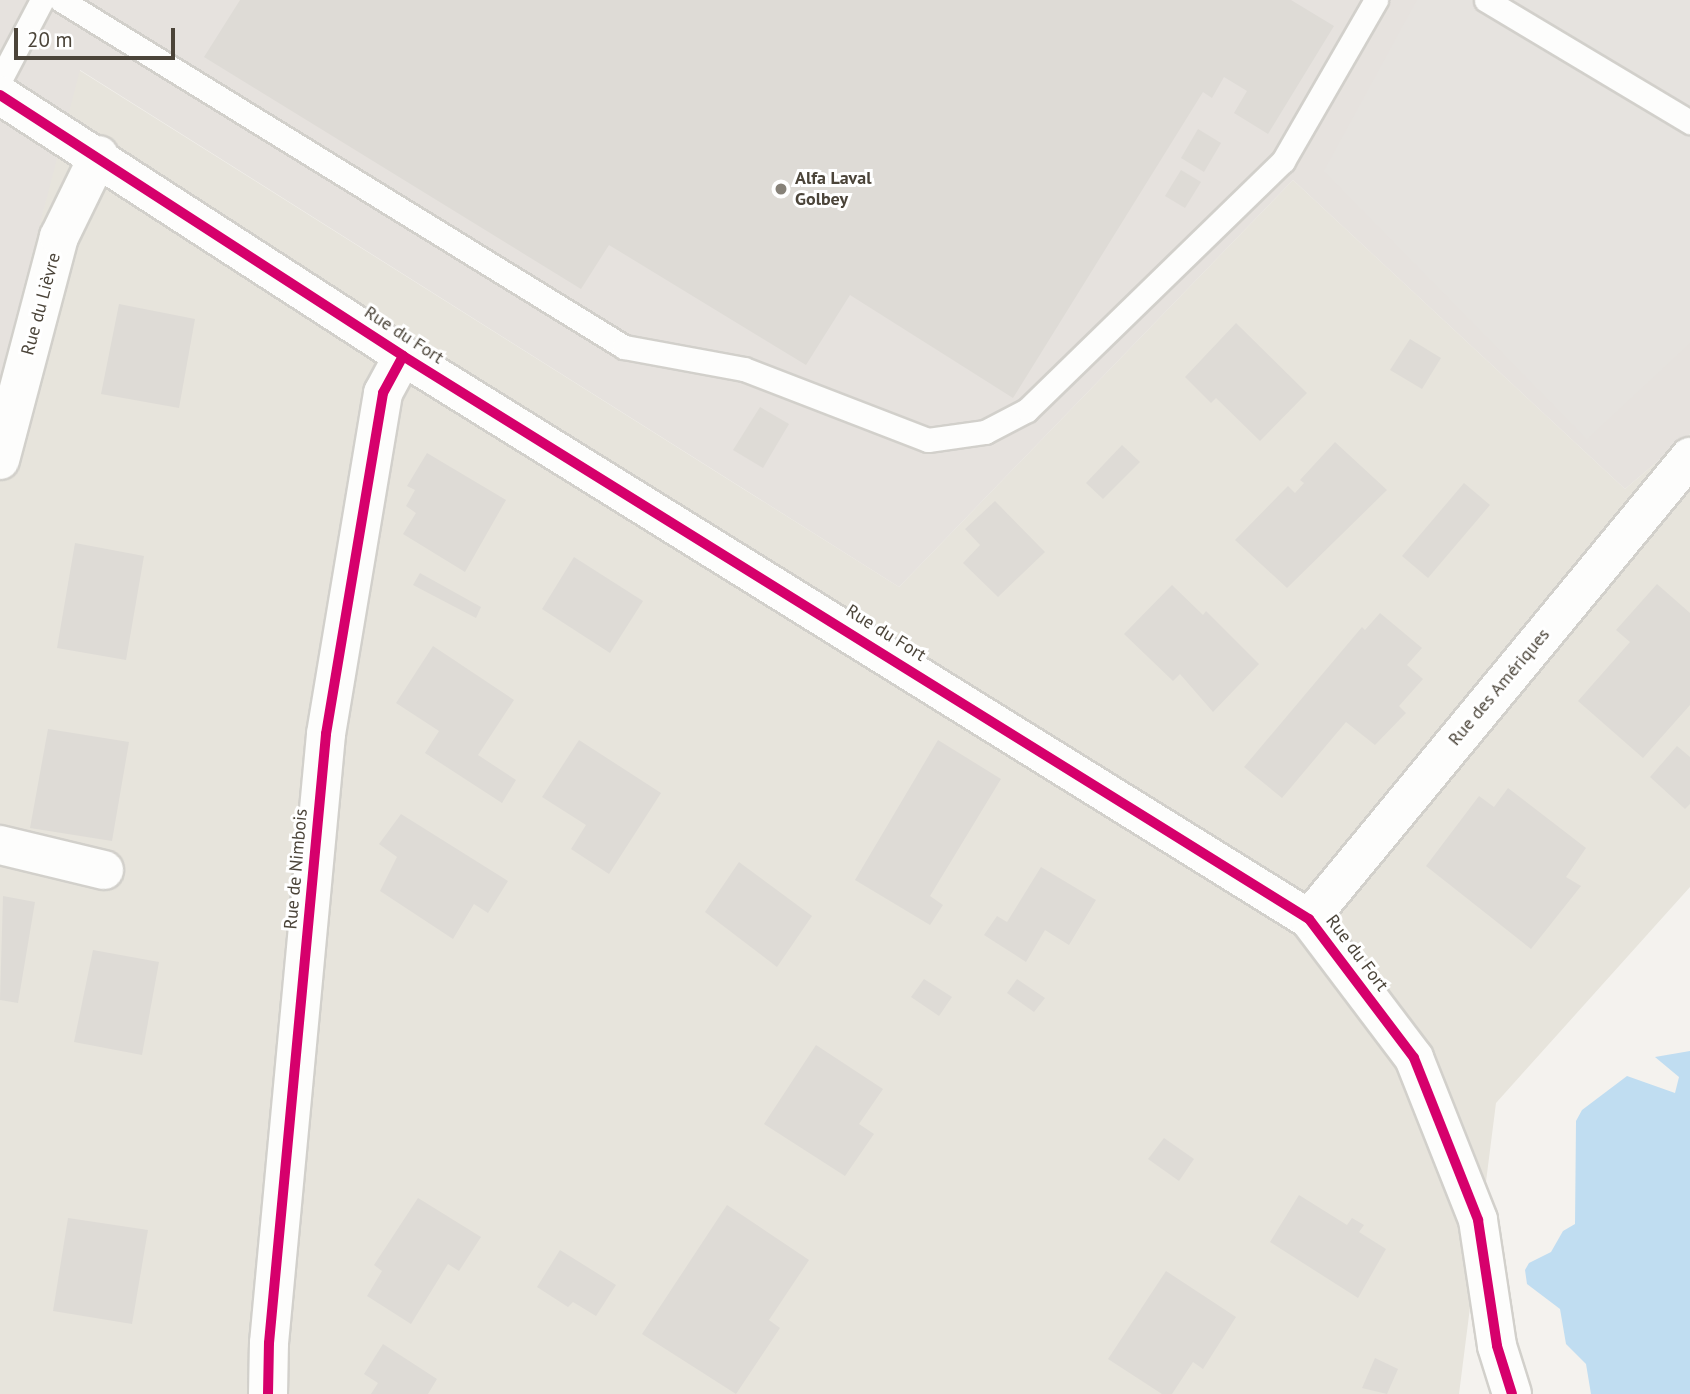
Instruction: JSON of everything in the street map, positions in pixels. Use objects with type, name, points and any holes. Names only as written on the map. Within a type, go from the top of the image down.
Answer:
[{"type":"street","name":"Rue du Fort","points":[[0,95],[99,155],[403,356],[1309,919],[1414,1058],[1478,1220],[1497,1346],[1512,1394]]},
{"type":"street","name":"Rue du Lièvre","points":[[0,460],[59,237],[99,155]]},
{"type":"street","name":"Rue de Nimbois","points":[[268,1394],[269,1343],[326,734],[383,393],[403,356]]},
{"type":"street","name":"Rue des Amériques","points":[[1309,919],[1690,457]]},
{"type":"street","points":[[0,845],[104,870]]},
{"type":"lane","points":[[0,80],[41,0]]},
{"type":"lane","points":[[61,0],[624,347],[744,369],[928,440],[985,432],[1027,410],[1283,161],[1376,0]]},
{"type":"lane","points":[[1486,0],[1690,122]]},
{"type":"shaded area","points":[[0,0],[1690,0],[1690,434],[1625,489],[1293,180],[899,587],[80,70],[0,378]]},
{"type":"shaded area","points":[[1417,0],[1690,0],[1690,343],[1587,439],[1324,171]]},
{"type":"shaded area","points":[[79,70],[899,587],[1293,180],[1625,489],[1690,434],[1690,887],[1496,1103],[1459,1394],[0,1394],[0,378]]},
{"type":"water","points":[[1690,1051],[1690,1394],[1591,1394],[1586,1364],[1566,1344],[1560,1309],[1527,1284],[1525,1270],[1529,1263],[1551,1252],[1563,1231],[1575,1224],[1576,1121],[1582,1110],[1627,1076],[1675,1093],[1679,1077],[1655,1057]]},
{"type":"building","name":"Alfa Laval Golbey","points":[[240,0],[1291,0],[1334,26],[1268,134],[1234,113],[1247,91],[1224,77],[1212,98],[1203,92],[1013,398],[850,295],[806,365],[609,245],[581,289],[204,57]]},
{"type":"building","points":[[1198,129],[1221,143],[1204,172],[1181,158]]},
{"type":"building","points":[[1181,170],[1201,182],[1185,208],[1165,196]]},
{"type":"building","points":[[119,304],[195,319],[179,408],[101,394]]},
{"type":"building","points":[[1236,323],[1307,393],[1260,441],[1216,398],[1211,403],[1185,377]]},
{"type":"building","points":[[1410,339],[1441,358],[1422,389],[1390,370]]},
{"type":"building","points":[[760,407],[789,424],[763,468],[733,450]]},
{"type":"building","points":[[1335,442],[1387,490],[1287,588],[1235,540],[1288,486],[1295,493],[1304,483],[1300,480]]},
{"type":"building","points":[[1122,445],[1140,462],[1103,499],[1086,483]]},
{"type":"building","points":[[427,453],[506,500],[465,572],[403,534],[416,513],[406,506],[415,490],[407,486]]},
{"type":"building","points":[[1464,483],[1490,505],[1428,578],[1402,556]]},
{"type":"building","points":[[995,501],[1045,552],[998,597],[963,563],[980,545],[965,529]]},
{"type":"building","points":[[75,543],[144,556],[126,660],[57,648]]},
{"type":"building","points":[[574,557],[643,601],[610,653],[542,609]]},
{"type":"building","points":[[420,573],[481,607],[476,618],[413,585]]},
{"type":"building","points":[[1657,584],[1690,613],[1690,705],[1643,758],[1578,701],[1630,642],[1616,630]]},
{"type":"building","points":[[1172,585],[1203,615],[1206,611],[1259,664],[1213,712],[1180,674],[1173,681],[1124,634]]},
{"type":"building","points":[[1380,613],[1422,648],[1407,665],[1423,679],[1399,706],[1406,713],[1375,745],[1346,722],[1282,798],[1244,767],[1362,627],[1365,630]]},
{"type":"building","points":[[433,646],[514,700],[478,755],[516,780],[502,803],[425,753],[439,731],[396,703]]},
{"type":"building","points":[[48,729],[129,742],[112,841],[30,828]]},
{"type":"building","points":[[579,740],[661,793],[609,874],[571,849],[586,825],[542,797]]},
{"type":"building","points":[[938,740],[1001,779],[930,896],[943,905],[930,925],[855,880]]},
{"type":"building","points":[[1677,746],[1690,757],[1690,804],[1685,809],[1650,777]]},
{"type":"building","points":[[1508,788],[1586,848],[1566,877],[1581,886],[1531,949],[1426,866],[1479,796],[1494,807]]},
{"type":"building","points":[[401,814],[508,881],[488,913],[474,904],[453,939],[380,891],[397,857],[379,844]]},
{"type":"building","points":[[739,862],[812,916],[777,967],[705,912]]},
{"type":"building","points":[[1041,867],[1096,900],[1069,945],[1045,930],[1026,962],[984,935],[997,916],[1007,922]]},
{"type":"building","points":[[3,896],[35,902],[18,1003],[0,1000]]},
{"type":"building","points":[[93,950],[159,962],[142,1055],[74,1042]]},
{"type":"building","points":[[924,979],[952,997],[939,1016],[911,997]]},
{"type":"building","points":[[1017,979],[1045,998],[1034,1012],[1007,993]]},
{"type":"building","points":[[816,1045],[883,1089],[859,1124],[874,1134],[845,1176],[764,1124]]},
{"type":"building","points":[[1164,1138],[1194,1159],[1179,1181],[1148,1159]]},
{"type":"building","points":[[1299,1195],[1347,1225],[1352,1218],[1364,1225],[1359,1232],[1386,1249],[1358,1298],[1270,1242]]},
{"type":"building","points":[[418,1198],[481,1237],[459,1271],[448,1264],[411,1324],[367,1296],[382,1271],[374,1265]]},
{"type":"building","points":[[727,1205],[809,1260],[769,1320],[780,1328],[736,1394],[642,1334]]},
{"type":"building","points":[[68,1218],[148,1230],[132,1324],[53,1311]]},
{"type":"building","points":[[560,1250],[616,1285],[596,1316],[573,1302],[568,1307],[537,1287]]},
{"type":"building","points":[[1166,1271],[1236,1317],[1203,1369],[1193,1362],[1172,1394],[1162,1394],[1108,1359]]},
{"type":"building","points":[[383,1344],[437,1379],[428,1394],[371,1394],[378,1383],[364,1374]]},
{"type":"building","points":[[1375,1358],[1398,1369],[1387,1394],[1362,1388]]},
{"type":"cycle path","points":[[0,95],[403,356],[1309,919],[1414,1058],[1478,1220],[1497,1346],[1512,1394]]},
{"type":"cycle path","points":[[268,1394],[269,1343],[326,734],[383,393],[403,356]]},
{"type":"place","name":"Alfa Laval Golbey","points":[[781,189]]}]
